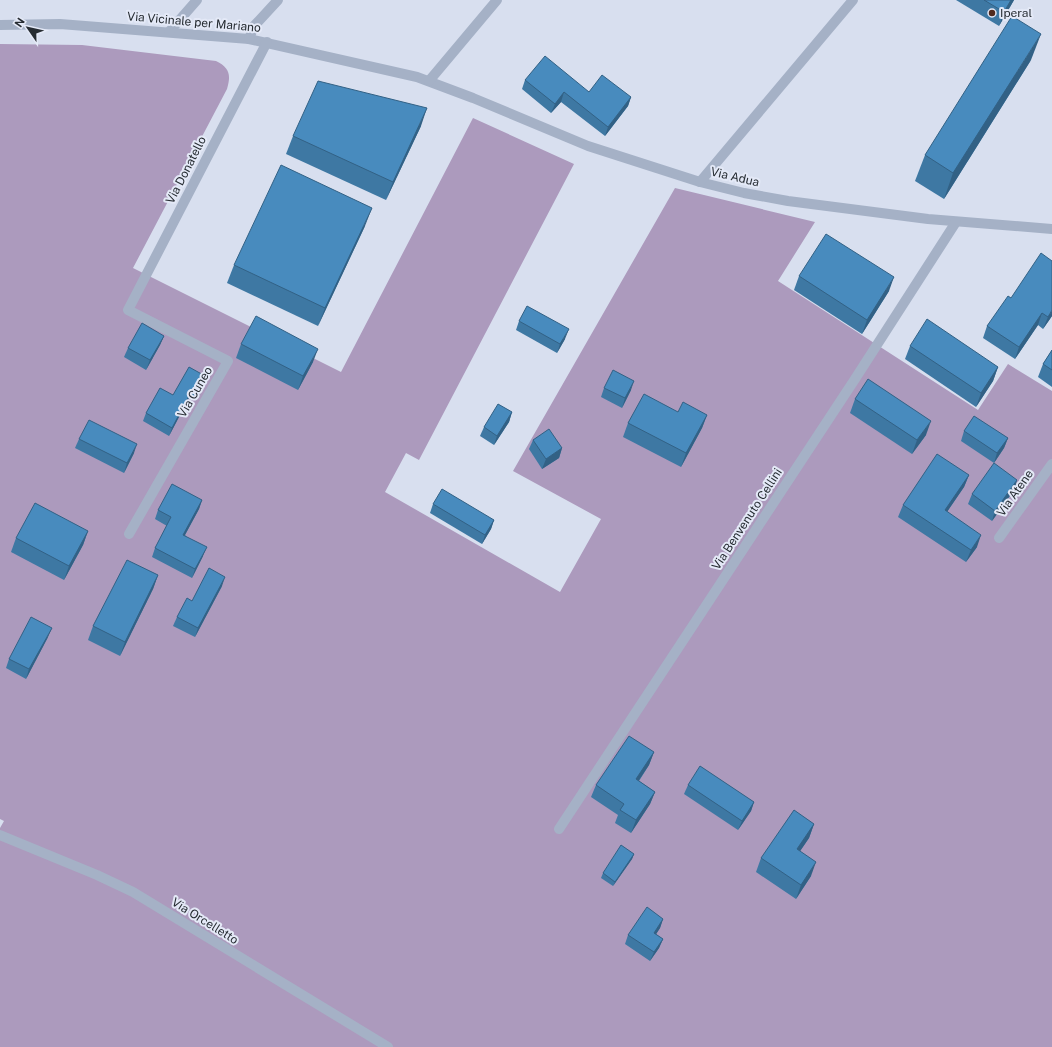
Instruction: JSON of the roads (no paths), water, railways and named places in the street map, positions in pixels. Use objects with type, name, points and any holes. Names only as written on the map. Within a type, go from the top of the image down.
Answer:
[{"type":"street","points":[[169,32],[197,0]]},
{"type":"street","points":[[249,39],[254,26],[278,0]]},
{"type":"street","points":[[429,81],[497,0]]},
{"type":"street","points":[[700,182],[853,0]]},
{"type":"street","name":"Via Vicinale per Mariano","points":[[0,25],[60,24],[249,39],[386,69],[429,81]]},
{"type":"street","name":"Via Donatello","points":[[128,310],[267,42]]},
{"type":"street","name":"Via Adua","points":[[429,81],[588,146],[700,182],[788,201],[956,222],[1052,229]]},
{"type":"street","name":"Via Benvenuto Cellini","points":[[559,830],[855,379],[956,222]]},
{"type":"street","name":"Via Cuneo","points":[[128,310],[228,361],[129,534]]},
{"type":"street","name":"Via Atene","points":[[999,538],[1052,464]]},
{"type":"street","name":"Via Orcelletto","points":[[0,835],[97,875],[133,892],[388,1047]]},
{"type":"place","name":"Iperal","points":[[992,13]]}]
